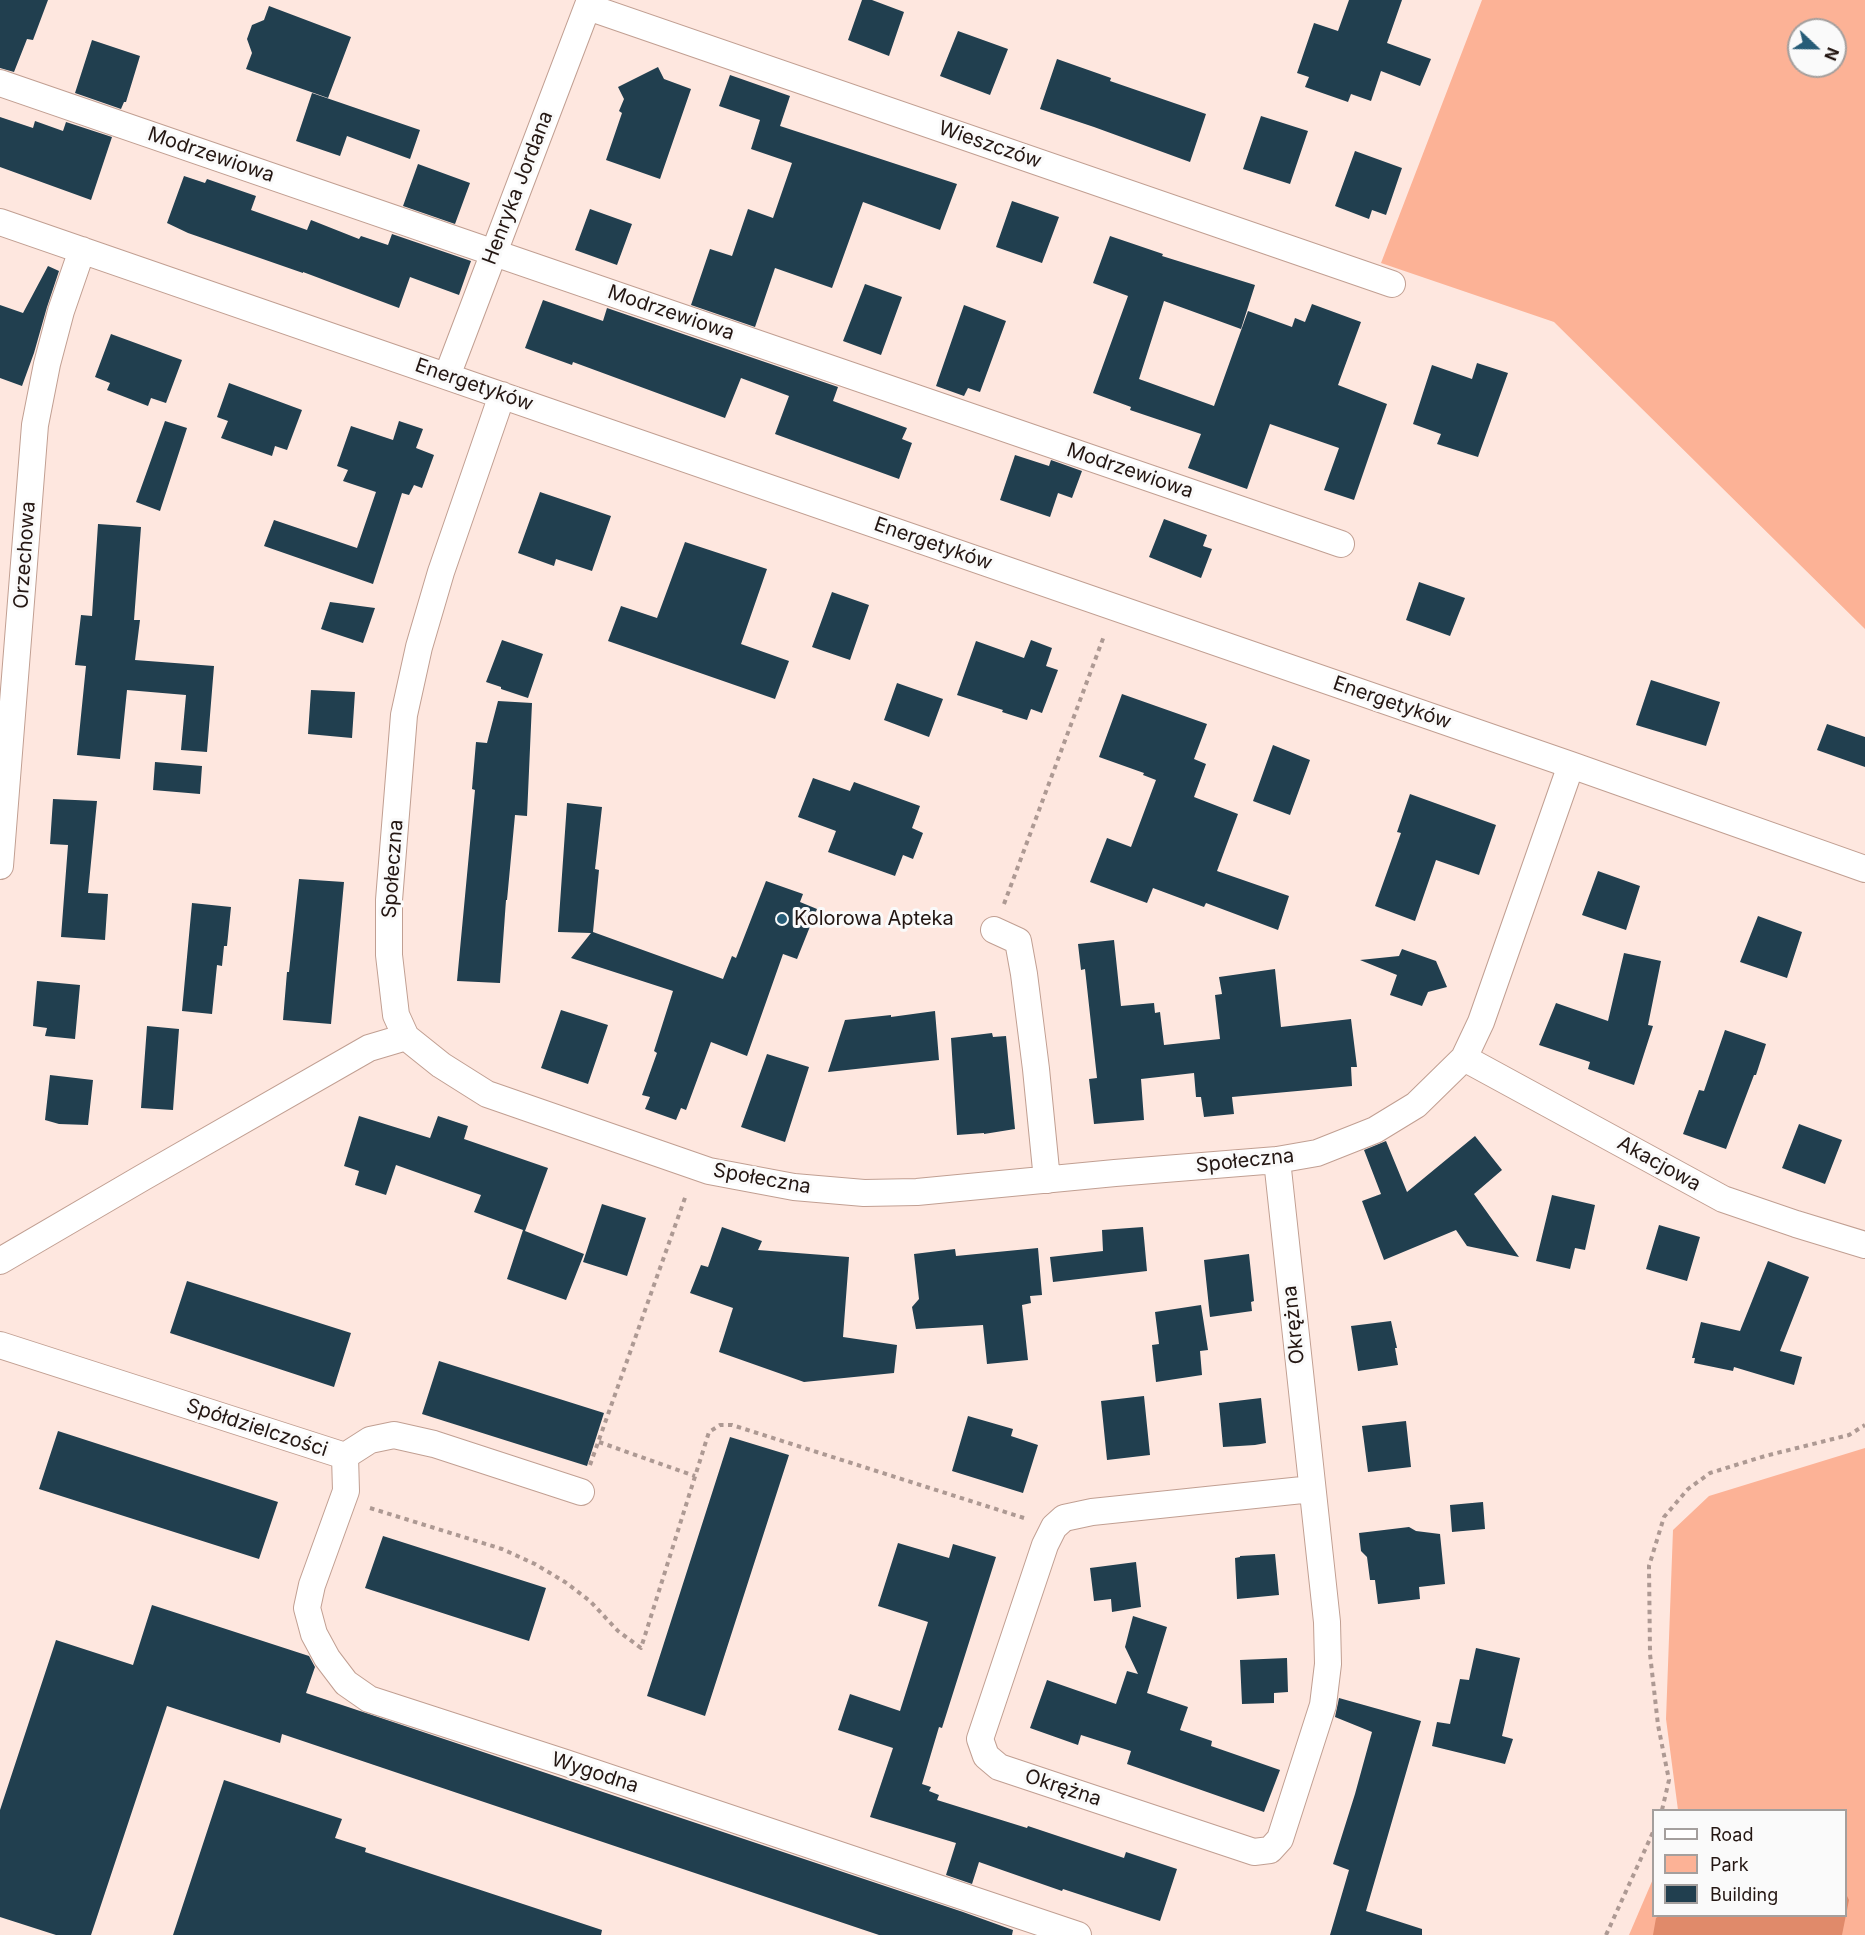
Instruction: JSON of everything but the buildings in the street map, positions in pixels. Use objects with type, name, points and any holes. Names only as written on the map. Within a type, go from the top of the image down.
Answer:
[{"type":"street","name":"Henryka Jordana","points":[[447,376],[589,3]]},
{"type":"street","name":"Wieszczów","points":[[589,3],[1392,284]]},
{"type":"street","name":"Modrzewiowa","points":[[0,83],[1341,544]]},
{"type":"street","name":"Energetyków","points":[[0,222],[502,394],[1865,869]]},
{"type":"street","name":"Orzechowa","points":[[0,866],[35,424],[53,343],[82,250]]},
{"type":"street","name":"Społeczna","points":[[502,394],[441,572],[419,647],[404,715],[389,900],[389,955],[396,1015],[406,1037],[441,1065],[487,1094],[709,1171],[794,1187],[864,1192],[917,1192],[1277,1160],[1317,1153],[1375,1130],[1416,1105],[1464,1058],[1481,1022],[1571,765]]},
{"type":"street","points":[[994,930],[1018,941],[1036,1069],[1047,1180]]},
{"type":"street","points":[[0,1261],[369,1048],[406,1037]]},
{"type":"street","name":"Akacjowa","points":[[1464,1058],[1723,1199],[1865,1245]]},
{"type":"street","name":"Okrężna","points":[[1054,1527],[1045,1545],[980,1739],[986,1756],[999,1767],[1254,1852],[1270,1850],[1280,1839],[1323,1705],[1328,1664],[1327,1622],[1277,1160]]},
{"type":"street","name":"Spółdzielczości","points":[[0,1346],[345,1456],[370,1440],[394,1435],[434,1444],[581,1492]]},
{"type":"street","name":"Wygodna","points":[[345,1456],[346,1491],[312,1585],[307,1608],[314,1634],[327,1658],[346,1683],[369,1699],[1078,1935]]},
{"type":"street","points":[[1054,1527],[1064,1518],[1092,1512],[1312,1489]]},
{"type":"path","points":[[994,930],[1115,607]]},
{"type":"path","points":[[581,1492],[697,1166]]},
{"type":"path","points":[[343,1500],[502,1549],[535,1564],[565,1582],[590,1601],[618,1630],[641,1648],[709,1432],[720,1425],[732,1425],[1054,1527]]},
{"type":"path","points":[[1662,1809],[1669,1780],[1658,1725],[1650,1654],[1650,1566],[1664,1517],[1688,1489],[1710,1473],[1849,1435],[1865,1425]]},
{"type":"path","points":[[599,1442],[695,1476]]},
{"type":"path","points":[[1606,1935],[1652,1832]]},
{"type":"green space","points":[[1482,0],[1865,0],[1865,629],[1554,322],[1381,263]]},
{"type":"green space","points":[[1865,1448],[1865,1935],[1629,1935],[1652,1881],[1652,1917],[1847,1917],[1847,1809],[1678,1809],[1666,1719],[1673,1530],[1709,1496]]},
{"type":"shaded area","points":[[1846,1917],[1842,1935],[1653,1935],[1656,1918]]},
{"type":"place","name":"Kolorowa Apteka","points":[[782,919]]}]
